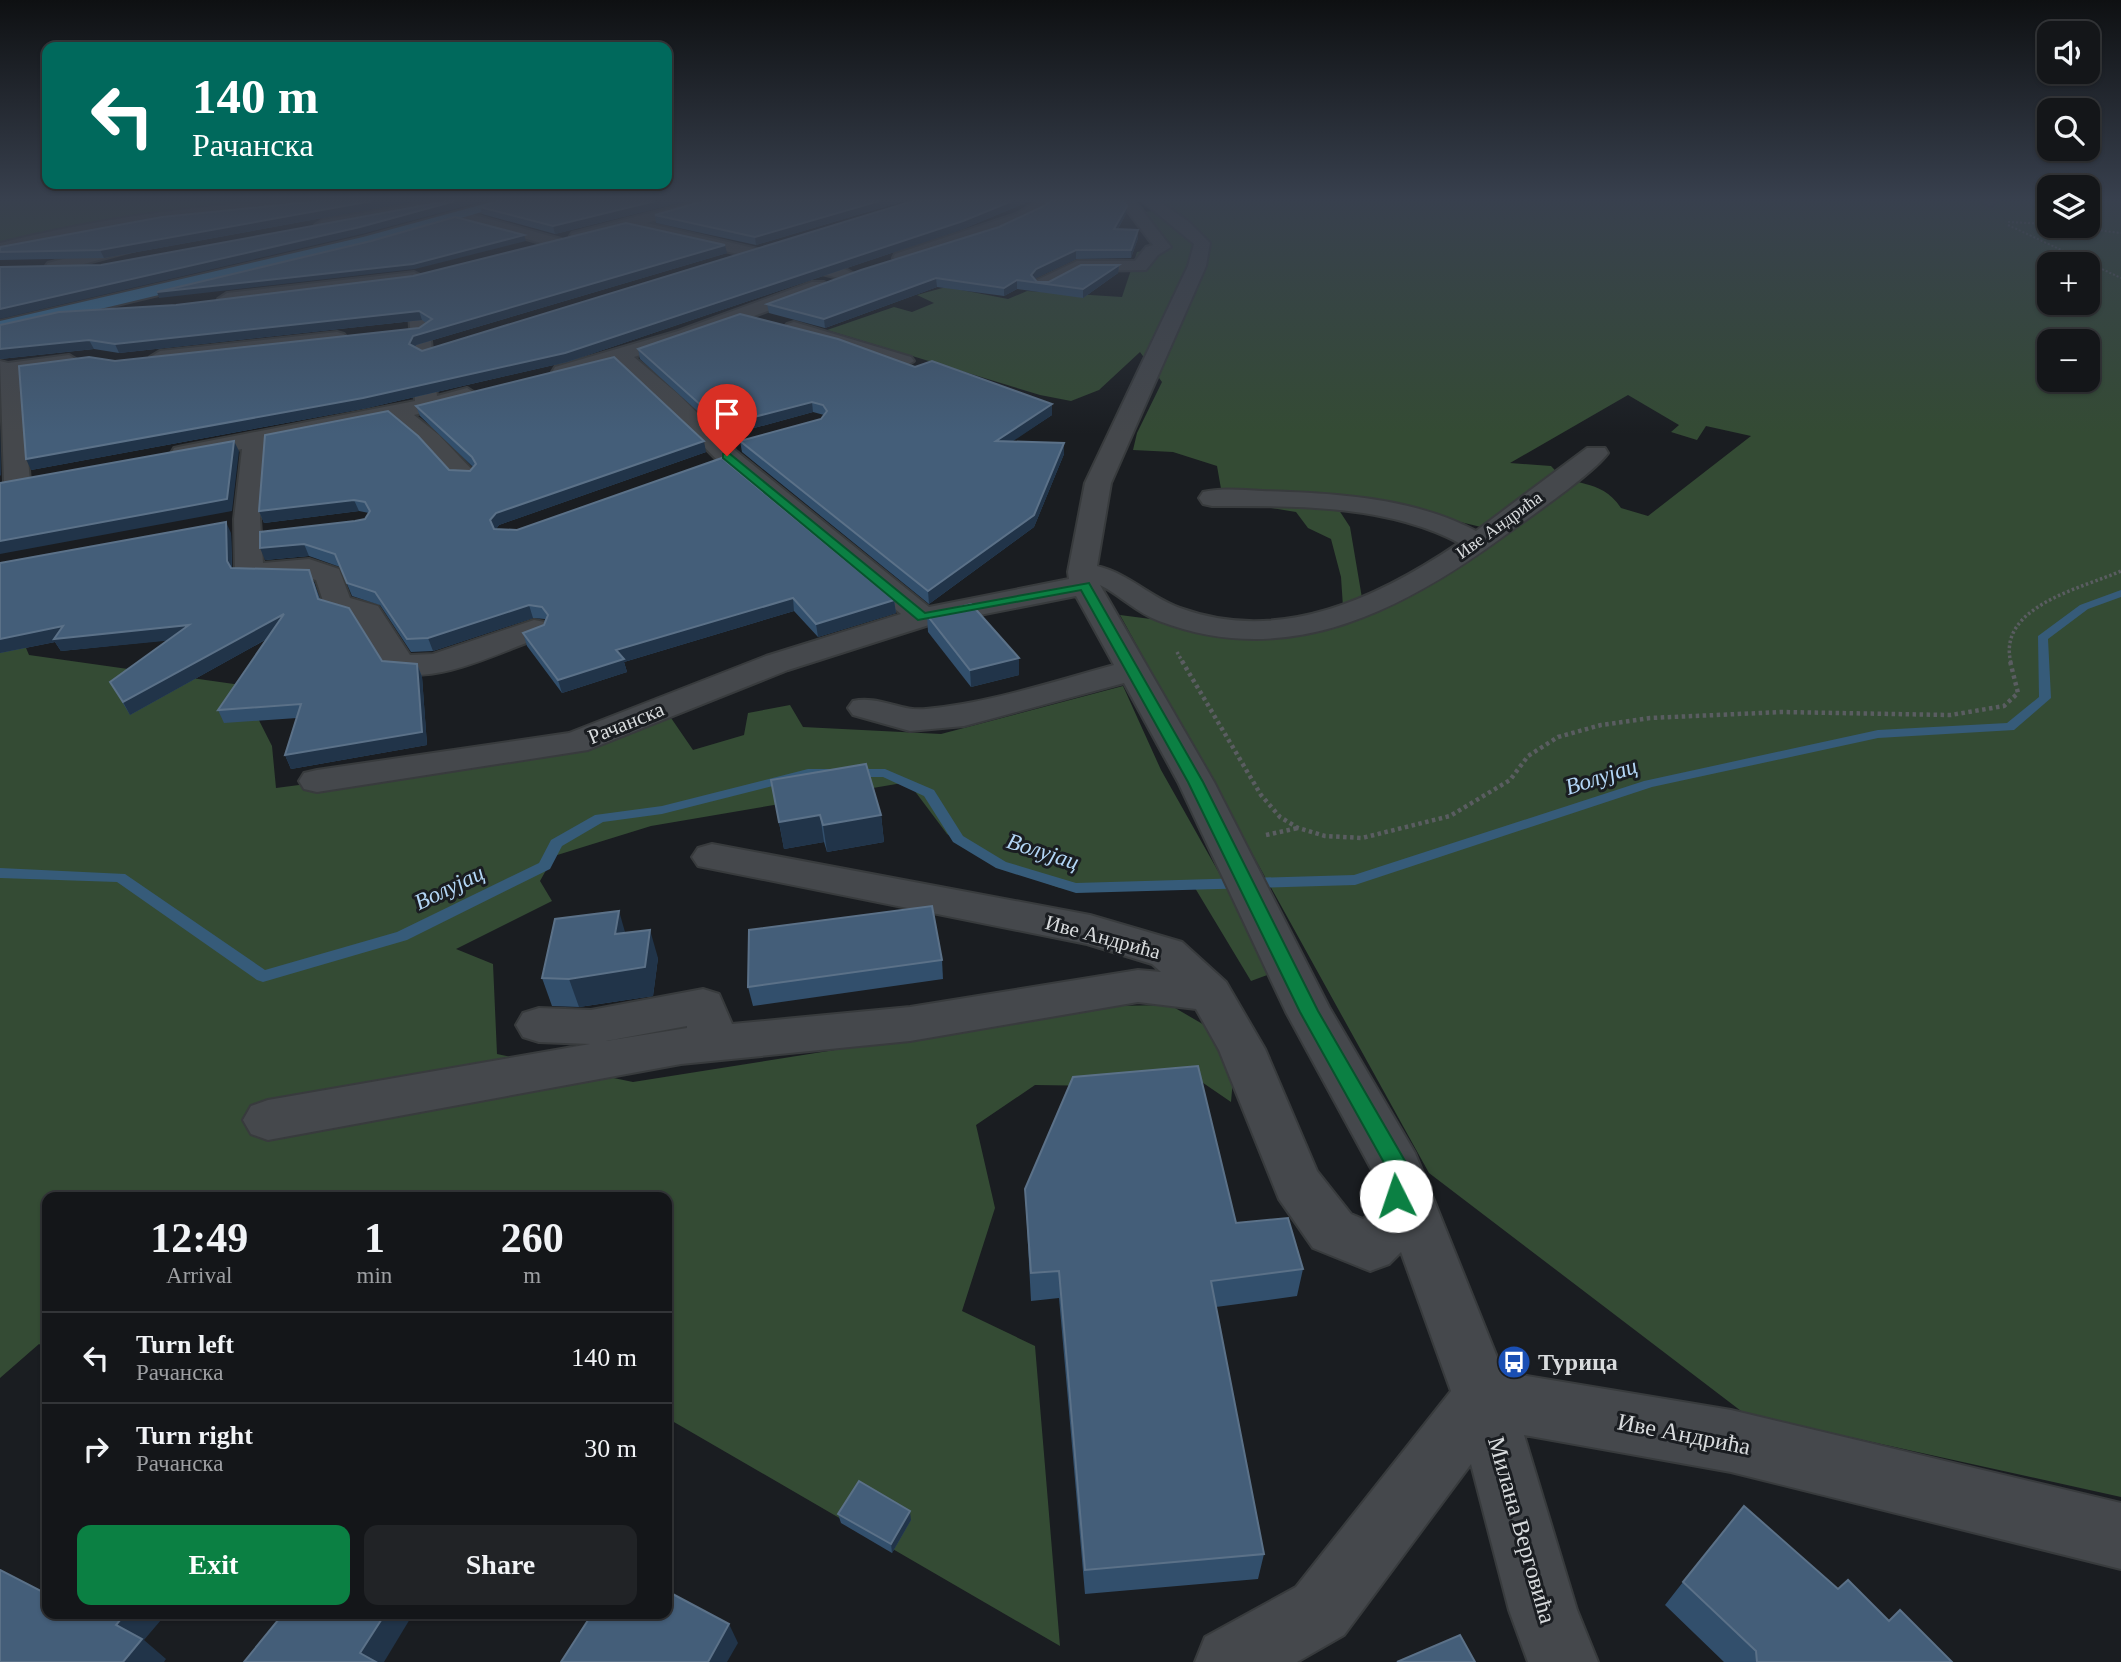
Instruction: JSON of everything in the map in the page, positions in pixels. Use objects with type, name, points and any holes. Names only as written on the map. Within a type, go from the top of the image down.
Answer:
[{"type":"main road","points":[[0,327],[191,279]]},
{"type":"street","points":[[203,302],[392,279]]},
{"type":"street","points":[[421,279],[422,329],[431,350],[426,404]]},
{"type":"street","points":[[547,376],[620,356],[838,279]]},
{"type":"street","points":[[1043,284],[1053,279]]},
{"type":"street","points":[[1191,279],[1098,483],[1083,579],[1235,863],[1309,1012],[1397,1168],[1483,1398],[1320,1611],[1230,1662]]},
{"type":"street","points":[[63,312],[170,306]]},
{"type":"street","points":[[741,315],[847,342],[904,361]]},
{"type":"street","points":[[396,331],[422,329]]},
{"type":"street","points":[[146,359],[357,336]]},
{"type":"street","points":[[620,356],[669,398],[723,453],[923,617]]},
{"type":"street","points":[[3,368],[94,358]]},
{"type":"street","points":[[3,368],[10,371],[9,484],[41,478]]},
{"type":"street","points":[[161,457],[398,412],[494,388]]},
{"type":"street","points":[[398,412],[431,440],[464,475]]},
{"type":"street","points":[[255,440],[247,528],[249,573],[309,568],[329,575],[337,604],[367,612],[400,665],[437,663],[534,629]]},
{"type":"street","name":"Иве Андрића","points":[[1083,579],[1108,578],[1163,612],[1231,629],[1313,624],[1339,617],[1399,591],[1477,542],[1596,453]]},
{"type":"street","points":[[1212,498],[1319,501],[1419,519],[1459,532],[1477,542]]},
{"type":"street","name":"Рачанска","points":[[317,780],[576,743],[778,663],[923,617],[1083,579]]},
{"type":"street","points":[[865,708],[910,721],[964,716],[1134,670]]},
{"type":"street","name":"Иве Андрића","points":[[712,857],[1090,930],[1167,953],[1209,994],[1242,1049],[1297,1184],[1332,1231],[1370,1247],[1395,1224],[1397,1168]]},
{"type":"street","points":[[268,1119],[681,1046],[910,1024],[1138,986],[1209,994]]},
{"type":"street","points":[[539,1025],[591,1027],[703,1006],[715,1043]]},
{"type":"street","name":"Иве Андрића","points":[[1483,1398],[1731,1441],[2121,1535]]},
{"type":"street","name":"Милана Верговића","points":[[1483,1398],[1539,1597],[1563,1662]]},
{"type":"path","points":[[1163,612],[1161,624],[1173,646],[1213,709],[1261,795],[1280,817],[1298,828],[1325,836],[1362,838],[1450,816],[1510,780],[1528,756],[1548,743],[1558,737],[1601,725],[1650,718],[1782,712],[1923,717],[2004,706],[2018,694],[2008,643],[2016,622],[2032,610],[2121,571]]},
{"type":"green space","points":[[1128,279],[2037,279],[2037,315],[2100,315],[2100,279],[2121,279],[2121,1497],[1745,1414],[1429,1173],[1120,615],[1266,634],[1344,622],[1341,577],[1331,539],[1308,528],[1296,512],[1223,500],[1217,466],[1173,452],[1133,450],[1137,433],[1162,382],[1140,352],[1099,390],[1071,401],[1040,395],[827,330],[894,307],[912,312],[934,303],[917,295],[946,287],[1008,299],[1027,291],[1122,297]],"holes":[[[1628,395],[1679,425],[1671,432],[1697,440],[1706,426],[1751,436],[1648,516],[1621,508],[1604,491],[1559,474],[1551,466],[1510,463]],[[1394,506],[1481,527],[1495,540],[1421,590],[1362,598],[1350,527],[1337,507]]]},
{"type":"green space","points":[[13,617],[29,655],[241,685],[272,746],[276,788],[498,759],[669,715],[693,750],[744,735],[748,713],[790,705],[803,727],[941,734],[1123,686],[1161,770],[1275,972],[1251,981],[1195,888],[1060,888],[992,864],[947,834],[908,782],[651,826],[554,856],[540,881],[552,901],[456,949],[493,964],[497,1054],[633,1082],[1112,1006],[1170,1005],[1206,1026],[1234,1068],[1231,1102],[1193,1076],[1103,1086],[1035,1085],[976,1125],[995,1208],[962,1311],[1035,1346],[1060,1646],[672,1421],[672,1192],[42,1192],[42,1346],[39,1344],[0,1378],[0,619]]},
{"type":"building","points":[[0,279],[134,279],[0,309]]},
{"type":"building","points":[[213,279],[280,279],[157,292]]},
{"type":"building","points":[[392,279],[610,279],[413,336],[409,344],[422,351],[659,279],[789,279],[565,353],[363,398],[26,459],[19,366],[89,357],[115,361],[419,328],[432,319],[419,311],[115,344],[89,340],[0,349],[0,325],[59,312],[176,305]]},
{"type":"building","points":[[837,279],[934,279],[824,319],[767,304]]},
{"type":"building","points":[[940,279],[1034,279],[1037,282],[1049,282],[1055,279],[1099,279],[1083,289],[1017,280],[1004,288]]},
{"type":"building","points":[[740,314],[838,339],[915,367],[932,361],[1052,404],[996,441],[1064,443],[1034,515],[928,591],[740,441],[821,419],[827,411],[823,405],[812,402],[723,425],[638,349]]},
{"type":"building","points":[[614,357],[704,441],[496,513],[490,520],[494,529],[517,530],[722,458],[894,600],[816,624],[793,598],[616,650],[624,659],[558,680],[523,633],[544,625],[548,615],[542,607],[529,605],[428,638],[407,639],[375,592],[347,583],[335,554],[304,544],[260,548],[260,532],[355,521],[365,519],[370,511],[365,502],[354,500],[259,511],[265,435],[388,411],[418,436],[449,470],[470,471],[476,464],[472,457],[416,406]]},
{"type":"building","points":[[234,441],[227,499],[0,541],[0,483]]},
{"type":"building","points":[[226,522],[227,561],[231,568],[309,570],[318,599],[349,608],[382,661],[417,664],[422,732],[285,755],[301,704],[218,710],[284,614],[123,702],[110,682],[189,625],[54,639],[63,626],[0,639],[0,563]]},
{"type":"building","points":[[971,604],[1019,658],[970,670],[927,615]]},
{"type":"building","points":[[866,764],[881,815],[823,825],[820,815],[779,822],[771,780]]},
{"type":"building","points":[[932,906],[942,960],[748,987],[749,930]]},
{"type":"building","points":[[619,911],[615,934],[650,930],[645,967],[569,979],[542,978],[555,919]]},
{"type":"building","points":[[1198,1066],[1236,1223],[1288,1218],[1303,1269],[1211,1281],[1264,1554],[1085,1570],[1059,1271],[1031,1273],[1025,1189],[1073,1077]]},
{"type":"building","points":[[859,1481],[910,1511],[891,1544],[838,1514]]},
{"type":"building","points":[[1744,1506],[1838,1589],[1848,1580],[1889,1621],[1900,1610],[1952,1662],[1757,1662],[1756,1651],[1683,1582]]},
{"type":"building","points":[[0,1570],[42,1591],[42,1619],[121,1619],[116,1625],[142,1639],[123,1662],[0,1662]]},
{"type":"building","points":[[672,1594],[729,1624],[708,1662],[561,1662],[589,1619],[672,1619]]},
{"type":"building","points":[[279,1619],[382,1619],[360,1653],[376,1662],[244,1662]]},
{"type":"building","points":[[1460,1635],[1475,1662],[1397,1662]]},
{"type":"waterway","name":"Волујац","points":[[0,873],[120,877],[263,976],[402,936],[545,866],[556,843],[600,818],[662,810],[808,773],[885,773],[929,793],[958,839],[1001,865],[1076,888],[1355,880],[1649,784],[1878,734],[2010,727],[2045,698],[2042,638],[2084,607],[2121,593]]},
{"type":"place","name":"Турица","points":[[1514,1362]]},
{"type":"route","points":[[727,456],[923,617],[1085,586],[1196,782],[1309,1012],[1397,1168],[1396,1196]]}]
